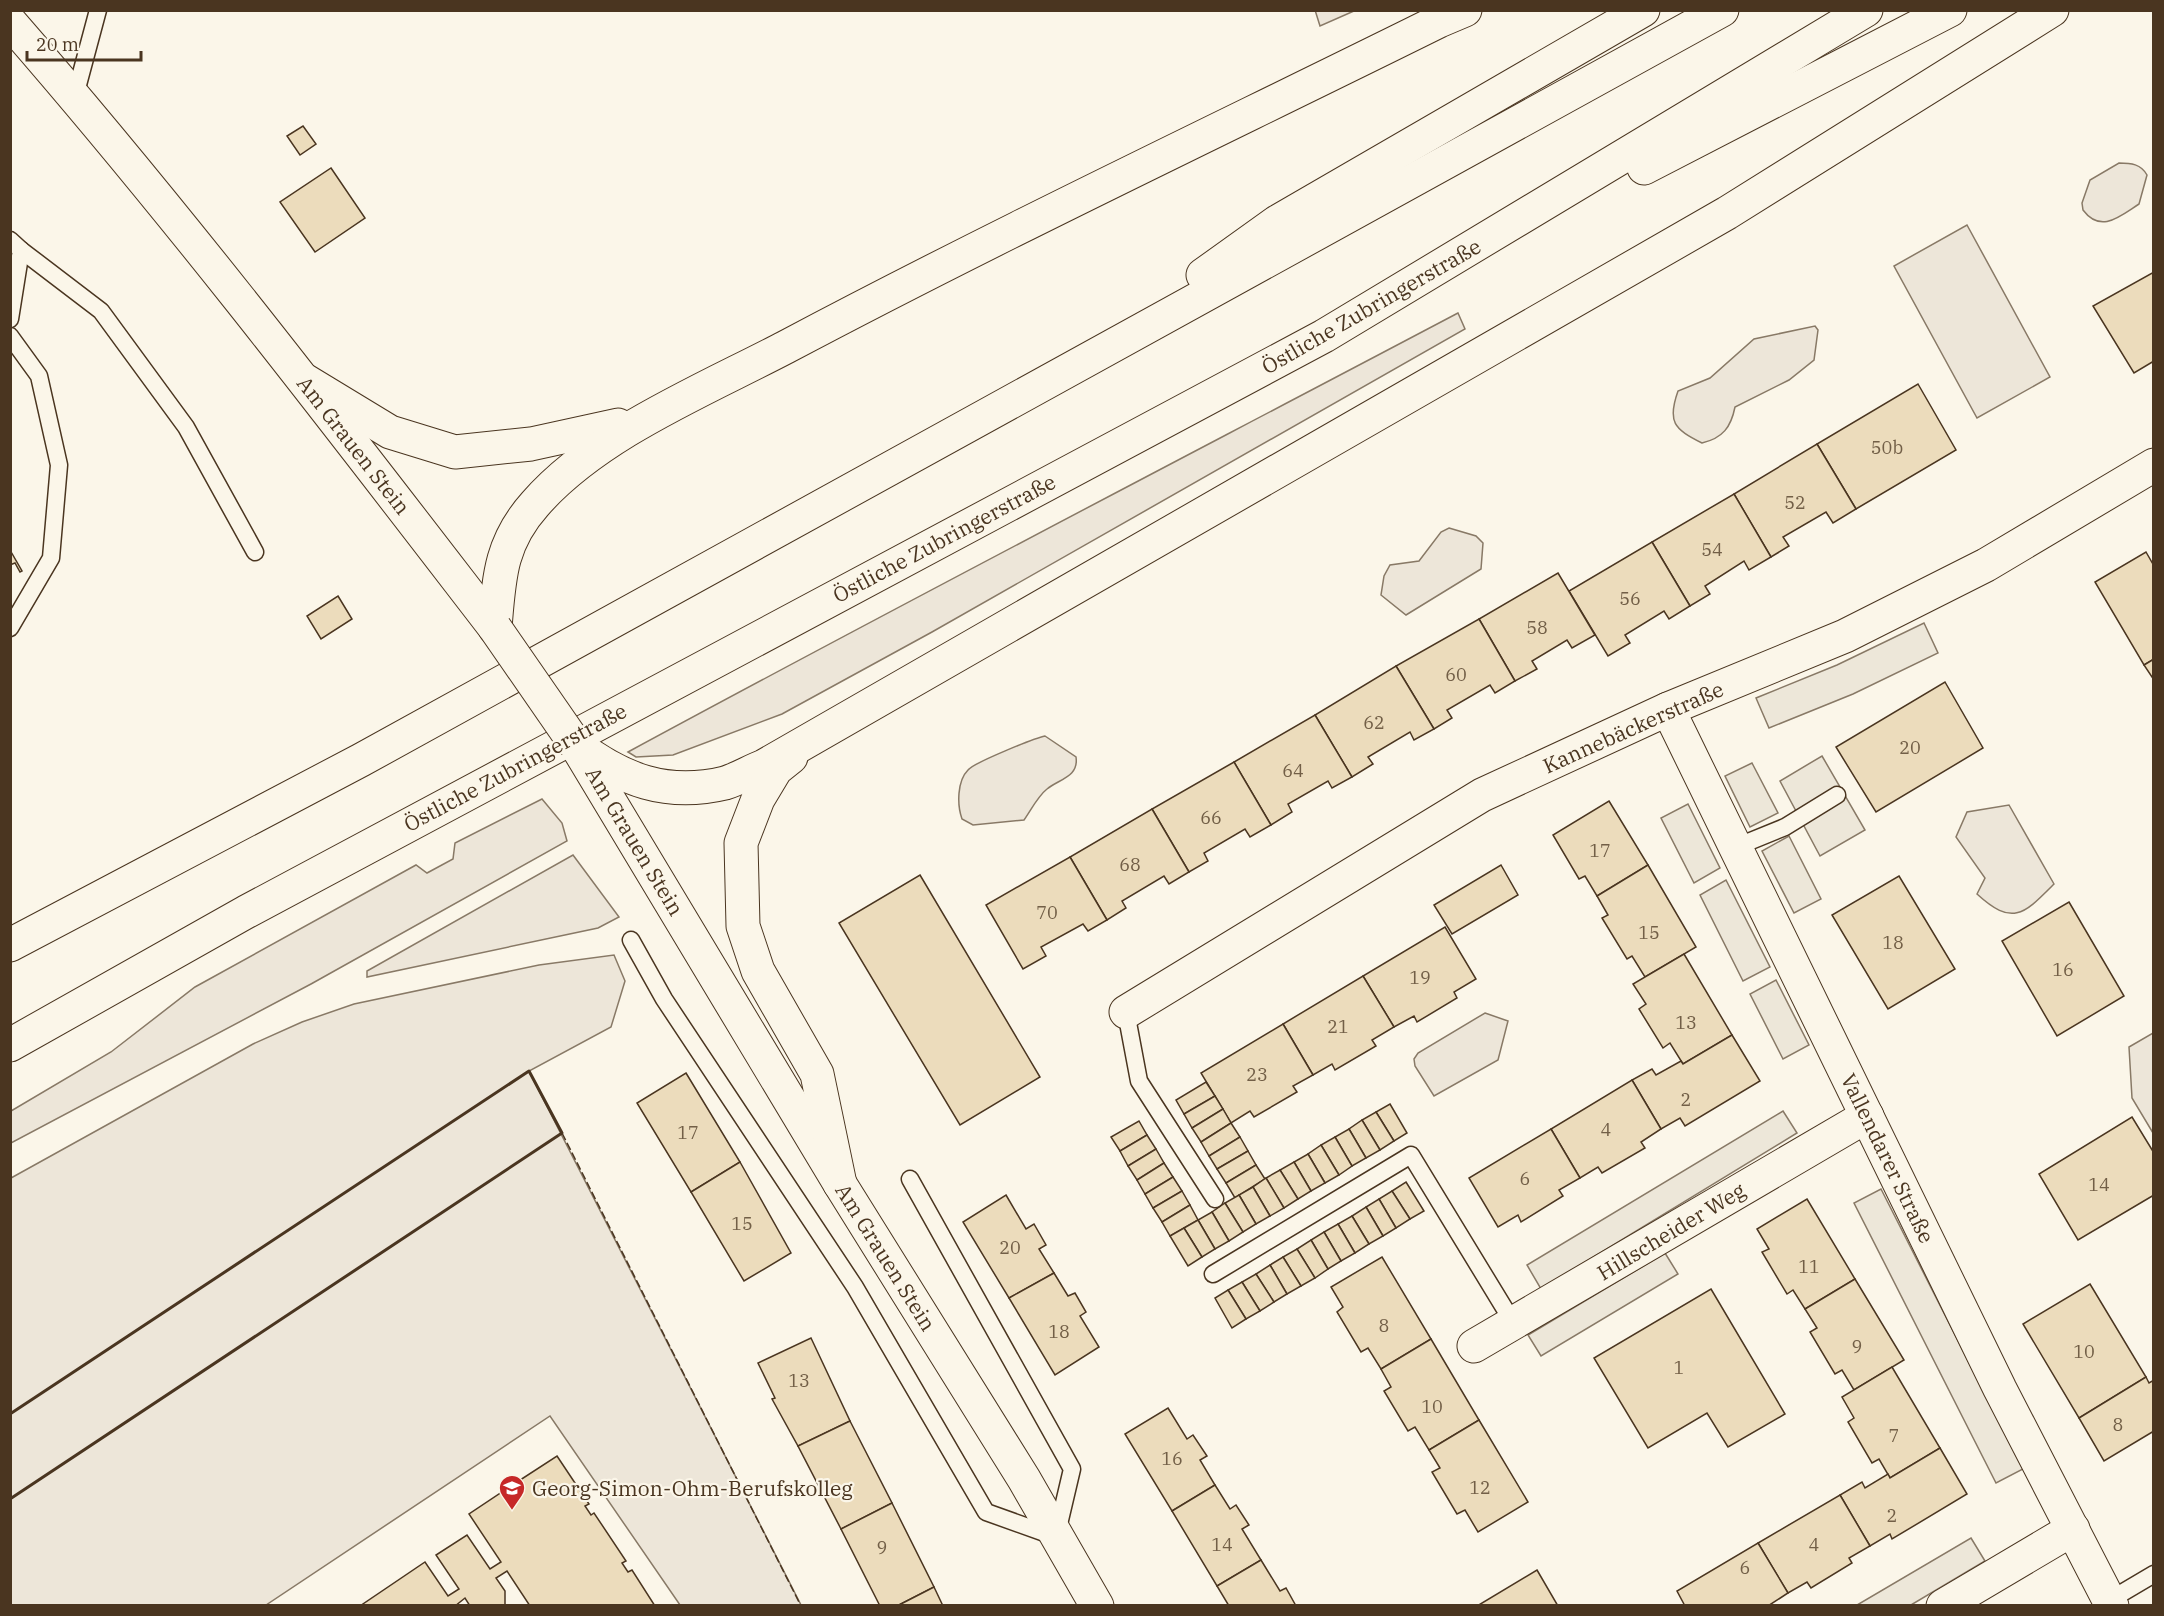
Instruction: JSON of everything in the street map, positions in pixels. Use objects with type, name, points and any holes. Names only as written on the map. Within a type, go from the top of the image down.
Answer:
[{"type":"main road","points":[[495,628],[500,569],[512,534],[535,504],[578,461],[657,415],[852,312],[1439,21],[1466,10]]},
{"type":"main road","points":[[1077,365],[1277,222],[1643,10]]},
{"type":"main road","points":[[10,945],[361,760],[1722,10]]},
{"type":"main road","name":"Östliche Zubringerstraße","points":[[10,1045],[246,912],[1324,336],[1866,10]]},
{"type":"main road","points":[[1324,336],[1395,303],[1586,198],[1950,10]]},
{"type":"main road","points":[[576,745],[622,776],[656,786],[677,788],[725,782],[764,766],[1727,213],[2052,10]]},
{"type":"main road","name":"Am Grauen Stein","points":[[10,22],[75,96],[306,381],[495,628],[576,745],[840,1184],[1024,1479],[1056,1538],[1097,1605]]},
{"type":"main road","points":[[306,381],[390,432],[455,452],[531,444],[580,435],[657,415]]},
{"type":"main road","name":"Kannebäckerstraße","points":[[1126,1012],[1482,795],[1668,709],[1845,636],[1986,565],[2154,465]]},
{"type":"main road","name":"Vallendarer Straße","points":[[1668,709],[2000,1389],[2111,1603]]},
{"type":"main road","points":[[832,725],[776,769],[758,799],[741,843],[742,926],[758,971],[817,1074],[840,1184]]},
{"type":"main road","name":"Hillscheider Weg","points":[[1474,1346],[1867,1116]]},
{"type":"main road","points":[[1943,1605],[2073,1529]]},
{"type":"lane","points":[[75,96],[98,10]]},
{"type":"lane","points":[[10,319],[16,245]]},
{"type":"lane","points":[[16,245],[101,311],[186,428],[255,552]]},
{"type":"lane","points":[[10,336],[39,376],[59,465],[51,558],[10,628]]},
{"type":"lane","points":[[1736,848],[1785,827],[1837,795]]},
{"type":"lane","name":"Am Grauen Stein","points":[[631,940],[664,999],[855,1287],[986,1512],[1056,1538]]},
{"type":"lane","points":[[1126,1012],[1139,1081],[1215,1199]]},
{"type":"lane","points":[[1213,1274],[1411,1155],[1514,1324]]},
{"type":"lane","points":[[910,1179],[1072,1469],[1056,1538]]},
{"type":"lane","points":[[2111,1603],[2154,1574]]},
{"type":"shaded area","points":[[1315,10],[1354,10],[1354,11],[1320,26]]},
{"type":"shaded area","points":[[2119,163],[2128,163],[2142,168],[2147,175],[2139,204],[2118,218],[2104,222],[2097,221],[2083,210],[2082,203],[2090,180]]},
{"type":"shaded area","points":[[1967,225],[2050,377],[1977,418],[1894,266]]},
{"type":"shaded area","points":[[1458,313],[1465,329],[932,632],[782,714],[673,755],[636,757],[628,752],[938,586]]},
{"type":"shaded area","points":[[1815,326],[1818,330],[1814,360],[1789,380],[1735,407],[1728,426],[1721,435],[1702,443],[1679,429],[1673,417],[1678,391],[1710,378],[1754,339]]},
{"type":"shaded area","points":[[1449,528],[1476,536],[1483,543],[1481,569],[1406,615],[1381,595],[1384,576],[1390,565],[1419,561],[1441,532]]},
{"type":"shaded area","points":[[1924,623],[1938,653],[1853,694],[1769,728],[1756,698],[1837,665]]},
{"type":"shaded area","points":[[1045,736],[1076,757],[1076,764],[1067,777],[1044,792],[1024,820],[973,825],[962,819],[959,793],[962,780],[968,770],[992,757]]},
{"type":"shaded area","points":[[1822,756],[1865,830],[1820,856],[1780,781]]},
{"type":"shaded area","points":[[1752,763],[1778,813],[1750,827],[1725,776]]},
{"type":"shaded area","points":[[542,799],[562,823],[567,841],[311,984],[11,1143],[11,1111],[111,1052],[195,987],[416,865],[427,873],[453,859],[455,843]]},
{"type":"shaded area","points":[[1688,804],[1720,868],[1694,883],[1661,818]]},
{"type":"shaded area","points":[[2009,805],[2054,884],[2034,903],[2018,913],[2000,911],[1977,894],[1985,878],[1956,837],[1967,812]]},
{"type":"shaded area","points":[[1789,836],[1821,899],[1794,913],[1762,851]]},
{"type":"shaded area","points":[[573,855],[619,917],[598,928],[367,977],[367,971]]},
{"type":"shaded area","points":[[1726,880],[1770,967],[1743,981],[1700,895]]},
{"type":"shaded area","points":[[614,955],[625,981],[611,1027],[529,1071],[801,1605],[680,1605],[550,1416],[266,1605],[11,1605],[11,1178],[253,1044],[302,1022],[354,1004],[539,965]]},
{"type":"shaded area","points":[[1776,980],[1809,1045],[1783,1059],[1750,994]]},
{"type":"shaded area","points":[[1485,1013],[1508,1021],[1498,1060],[1434,1096],[1415,1066],[1414,1059],[1418,1053]]},
{"type":"shaded area","points":[[2153,1033],[2153,1133],[2132,1098],[2129,1047]]},
{"type":"shaded area","points":[[1783,1111],[1797,1133],[1541,1289],[1527,1265]]},
{"type":"shaded area","points":[[1881,1189],[2023,1469],[1996,1483],[1854,1203]]},
{"type":"shaded area","points":[[1665,1253],[1678,1274],[1541,1356],[1528,1335]]},
{"type":"shaded area","points":[[1971,1538],[1985,1561],[1911,1605],[1857,1605]]},
{"type":"building","points":[[303,126],[316,144],[300,155],[287,136]]},
{"type":"building","points":[[331,168],[365,218],[315,252],[280,202]]},
{"type":"building","points":[[2154,272],[2154,361],[2134,373],[2093,306]]},
{"type":"building","points":[[1918,384],[1956,450],[1856,509],[1817,444]]},
{"type":"building","points":[[1817,444],[1856,509],[1833,523],[1826,512],[1783,537],[1789,546],[1771,557],[1734,494]]},
{"type":"building","points":[[1734,494],[1771,557],[1749,570],[1744,561],[1705,586],[1710,594],[1690,606],[1652,542]]},
{"type":"building","points":[[1652,542],[1690,606],[1669,619],[1664,611],[1625,635],[1630,643],[1608,656],[1569,591]]},
{"type":"building","points":[[10,550],[22,571],[20,572],[15,563],[10,565]]},
{"type":"building","points":[[2146,552],[2154,566],[2154,659],[2144,665],[2095,582]]},
{"type":"building","points":[[1558,573],[1595,635],[1572,648],[1567,640],[1532,661],[1537,669],[1515,681],[1479,619]]},
{"type":"building","points":[[338,596],[352,619],[321,639],[307,616]]},
{"type":"building","points":[[1479,619],[1515,681],[1495,693],[1490,685],[1447,710],[1452,718],[1434,729],[1396,666]]},
{"type":"building","points":[[2154,659],[2154,680],[2144,665]]},
{"type":"building","points":[[1396,666],[1434,729],[1414,740],[1410,732],[1368,757],[1373,764],[1352,777],[1315,715]]},
{"type":"building","points":[[1945,682],[1983,748],[1876,812],[1836,747]]},
{"type":"building","points":[[1315,715],[1352,777],[1332,788],[1328,781],[1288,804],[1292,812],[1271,825],[1234,762]]},
{"type":"building","points":[[1234,762],[1271,825],[1250,837],[1245,829],[1204,853],[1208,861],[1189,872],[1152,809]]},
{"type":"building","points":[[1609,801],[1648,865],[1597,896],[1585,876],[1579,879],[1553,835]]},
{"type":"building","points":[[1152,809],[1189,872],[1169,884],[1164,876],[1122,901],[1126,908],[1107,920],[1070,857]]},
{"type":"building","points":[[1070,857],[1107,920],[1088,931],[1083,924],[1041,947],[1046,956],[1023,969],[986,905]]},
{"type":"building","points":[[1501,865],[1518,895],[1452,934],[1434,905]]},
{"type":"building","points":[[1648,865],[1696,947],[1645,977],[1632,956],[1627,959],[1602,918],[1608,915],[1597,896]]},
{"type":"building","points":[[920,875],[1040,1077],[960,1125],[839,923]]},
{"type":"building","points":[[1899,876],[1955,969],[1888,1009],[1832,915]]},
{"type":"building","points":[[2069,902],[2124,996],[2057,1036],[2002,941]]},
{"type":"building","points":[[1445,927],[1476,979],[1454,992],[1457,998],[1417,1022],[1414,1016],[1394,1027],[1363,976]]},
{"type":"building","points":[[1684,954],[1732,1035],[1683,1064],[1670,1043],[1663,1048],[1639,1009],[1646,1004],[1633,984]]},
{"type":"building","points":[[1363,976],[1394,1027],[1372,1040],[1376,1046],[1335,1070],[1332,1064],[1313,1075],[1283,1024]]},
{"type":"building","points":[[1283,1024],[1313,1075],[1293,1086],[1297,1092],[1254,1117],[1250,1111],[1231,1123],[1201,1073]]},
{"type":"building","points":[[1732,1035],[1760,1081],[1685,1126],[1680,1118],[1661,1129],[1632,1080],[1652,1069],[1656,1075],[1681,1061],[1683,1064]]},
{"type":"building","points":[[686,1073],[740,1162],[691,1192],[637,1103]]},
{"type":"building","points":[[1632,1080],[1661,1129],[1641,1142],[1645,1148],[1602,1173],[1598,1167],[1580,1178],[1551,1129]]},
{"type":"building","points":[[1206,1082],[1215,1096],[1184,1114],[1176,1100]]},
{"type":"building","points":[[1215,1096],[1223,1109],[1192,1128],[1184,1114]]},
{"type":"building","points":[[1390,1104],[1407,1133],[1394,1141],[1376,1112]]},
{"type":"building","points":[[1223,1109],[1231,1123],[1201,1142],[1192,1128]]},
{"type":"building","points":[[1376,1112],[1394,1141],[1380,1150],[1362,1120]]},
{"type":"building","points":[[2132,1117],[2154,1153],[2154,1195],[2078,1240],[2039,1174]]},
{"type":"building","points":[[1362,1120],[1380,1150],[1366,1158],[1349,1129]]},
{"type":"building","points":[[1139,1121],[1147,1135],[1120,1151],[1111,1137]]},
{"type":"building","points":[[1231,1123],[1240,1137],[1209,1156],[1201,1142]]},
{"type":"building","points":[[1349,1129],[1366,1158],[1352,1166],[1335,1137]]},
{"type":"building","points":[[1551,1129],[1580,1178],[1559,1190],[1563,1196],[1521,1222],[1518,1215],[1498,1227],[1469,1178]]},
{"type":"building","points":[[1147,1135],[1156,1149],[1128,1166],[1120,1151]]},
{"type":"building","points":[[1240,1137],[1248,1151],[1217,1169],[1209,1156]]},
{"type":"building","points":[[1335,1137],[1352,1166],[1339,1175],[1321,1145]]},
{"type":"building","points":[[1321,1145],[1339,1175],[1325,1183],[1308,1154]]},
{"type":"building","points":[[1156,1149],[1164,1163],[1137,1180],[1128,1166]]},
{"type":"building","points":[[1248,1151],[1256,1165],[1226,1183],[1217,1169]]},
{"type":"building","points":[[1308,1154],[1325,1183],[1311,1191],[1294,1162]]},
{"type":"building","points":[[740,1162],[791,1253],[744,1281],[691,1192]]},
{"type":"building","points":[[1294,1162],[1311,1191],[1298,1199],[1280,1170]]},
{"type":"building","points":[[1164,1163],[1173,1177],[1145,1194],[1137,1180]]},
{"type":"building","points":[[1256,1165],[1265,1179],[1235,1198],[1226,1183]]},
{"type":"building","points":[[1280,1170],[1298,1199],[1284,1208],[1266,1178]]},
{"type":"building","points":[[1173,1177],[1182,1191],[1153,1208],[1145,1194]]},
{"type":"building","points":[[1266,1178],[1284,1208],[1270,1216],[1253,1187]]},
{"type":"building","points":[[1406,1182],[1424,1211],[1410,1219],[1392,1191]]},
{"type":"building","points":[[1253,1187],[1270,1216],[1256,1224],[1239,1195]]},
{"type":"building","points":[[1182,1191],[1190,1205],[1162,1222],[1153,1208]]},
{"type":"building","points":[[1392,1191],[1410,1219],[1396,1228],[1379,1199]]},
{"type":"building","points":[[1006,1195],[1026,1229],[1034,1224],[1046,1245],[1039,1249],[1054,1273],[1009,1298],[963,1222]]},
{"type":"building","points":[[1239,1195],[1256,1224],[1243,1232],[1225,1203]]},
{"type":"building","points":[[1379,1199],[1396,1228],[1383,1236],[1366,1207]]},
{"type":"building","points":[[1807,1199],[1855,1279],[1805,1309],[1793,1290],[1787,1294],[1762,1252],[1769,1249],[1757,1229]]},
{"type":"building","points":[[1225,1203],[1243,1232],[1229,1241],[1212,1212]]},
{"type":"building","points":[[1190,1205],[1198,1220],[1170,1236],[1162,1222]]},
{"type":"building","points":[[1366,1207],[1383,1236],[1369,1244],[1352,1216]]},
{"type":"building","points":[[1212,1212],[1229,1241],[1215,1249],[1198,1220]]},
{"type":"building","points":[[1352,1216],[1369,1244],[1355,1253],[1338,1224]]},
{"type":"building","points":[[1198,1220],[1215,1249],[1202,1257],[1184,1228]]},
{"type":"building","points":[[1338,1224],[1355,1253],[1341,1261],[1324,1232]]},
{"type":"building","points":[[1184,1228],[1202,1257],[1188,1266],[1170,1236]]},
{"type":"building","points":[[1324,1232],[1341,1261],[1328,1269],[1311,1240]]},
{"type":"building","points":[[1311,1240],[1328,1269],[1315,1278],[1297,1249]]},
{"type":"building","points":[[1297,1249],[1315,1278],[1301,1286],[1283,1257]]},
{"type":"building","points":[[1283,1257],[1301,1286],[1287,1294],[1270,1265]]},
{"type":"building","points":[[1382,1257],[1431,1339],[1381,1369],[1368,1348],[1361,1352],[1337,1312],[1343,1307],[1331,1287]]},
{"type":"building","points":[[1270,1265],[1287,1294],[1274,1302],[1256,1274]]},
{"type":"building","points":[[1054,1273],[1068,1296],[1075,1293],[1086,1312],[1080,1316],[1099,1347],[1055,1375],[1009,1298]]},
{"type":"building","points":[[1256,1274],[1274,1302],[1260,1311],[1242,1282]]},
{"type":"building","points":[[1855,1279],[1904,1360],[1854,1390],[1842,1370],[1835,1374],[1810,1332],[1817,1328],[1805,1309]]},
{"type":"building","points":[[1242,1282],[1260,1311],[1246,1319],[1228,1290]]},
{"type":"building","points":[[2090,1284],[2146,1377],[2079,1418],[2023,1324]]},
{"type":"building","points":[[1711,1289],[1785,1414],[1728,1447],[1707,1413],[1648,1448],[1594,1358]]},
{"type":"building","points":[[1228,1290],[1246,1319],[1232,1328],[1215,1298]]},
{"type":"building","points":[[811,1338],[850,1421],[798,1446],[772,1399],[775,1398],[758,1363]]},
{"type":"building","points":[[1431,1339],[1479,1420],[1429,1450],[1415,1427],[1408,1431],[1384,1391],[1391,1387],[1381,1369]]},
{"type":"building","points":[[1892,1367],[1940,1448],[1890,1478],[1879,1459],[1872,1463],[1848,1422],[1854,1418],[1842,1397]]},
{"type":"building","points":[[2146,1377],[2149,1383],[2154,1380],[2154,1431],[2104,1461],[2079,1418]]},
{"type":"building","points":[[1168,1408],[1187,1439],[1193,1435],[1207,1456],[1200,1460],[1215,1485],[1172,1511],[1125,1434]]},
{"type":"building","points":[[1479,1420],[1528,1502],[1478,1532],[1465,1510],[1457,1514],[1432,1472],[1440,1468],[1429,1450]]},
{"type":"building","points":[[850,1421],[892,1503],[841,1529],[798,1446]]},
{"type":"building","points":[[1940,1448],[1967,1494],[1892,1539],[1890,1534],[1870,1546],[1840,1495],[1862,1482],[1865,1488],[1888,1474],[1890,1478]]},
{"type":"building","points":[[557,1456],[589,1504],[585,1506],[591,1515],[594,1513],[626,1561],[622,1563],[628,1572],[632,1570],[655,1606],[530,1606],[507,1571],[496,1578],[505,1591],[505,1606],[470,1606],[465,1598],[455,1606],[360,1606],[425,1562],[448,1596],[459,1589],[436,1555],[467,1535],[490,1569],[501,1562],[469,1514],[508,1488],[511,1491],[520,1486],[517,1482]]},
{"type":"building","points":[[1215,1485],[1230,1509],[1236,1505],[1249,1525],[1242,1529],[1261,1560],[1217,1586],[1172,1511]]},
{"type":"building","points":[[1840,1495],[1870,1546],[1849,1558],[1852,1563],[1811,1588],[1807,1582],[1788,1593],[1758,1543]]},
{"type":"building","points":[[892,1503],[934,1587],[897,1606],[880,1606],[841,1529]]},
{"type":"building","points":[[1758,1543],[1788,1593],[1768,1606],[1685,1606],[1677,1591]]},
{"type":"building","points":[[1261,1560],[1280,1591],[1286,1588],[1296,1606],[1229,1606],[1217,1586]]},
{"type":"building","points":[[1537,1570],[1558,1606],[1477,1606]]},
{"type":"building","points":[[934,1587],[943,1606],[897,1606]]},
{"type":"fence","points":[[562,1133],[801,1606]]},
{"type":"wall","points":[[10,1414],[529,1071],[562,1133],[10,1499]]},
{"type":"place","name":"Georg-Simon-Ohm-Berufskolleg","points":[[512,1511]]}]
